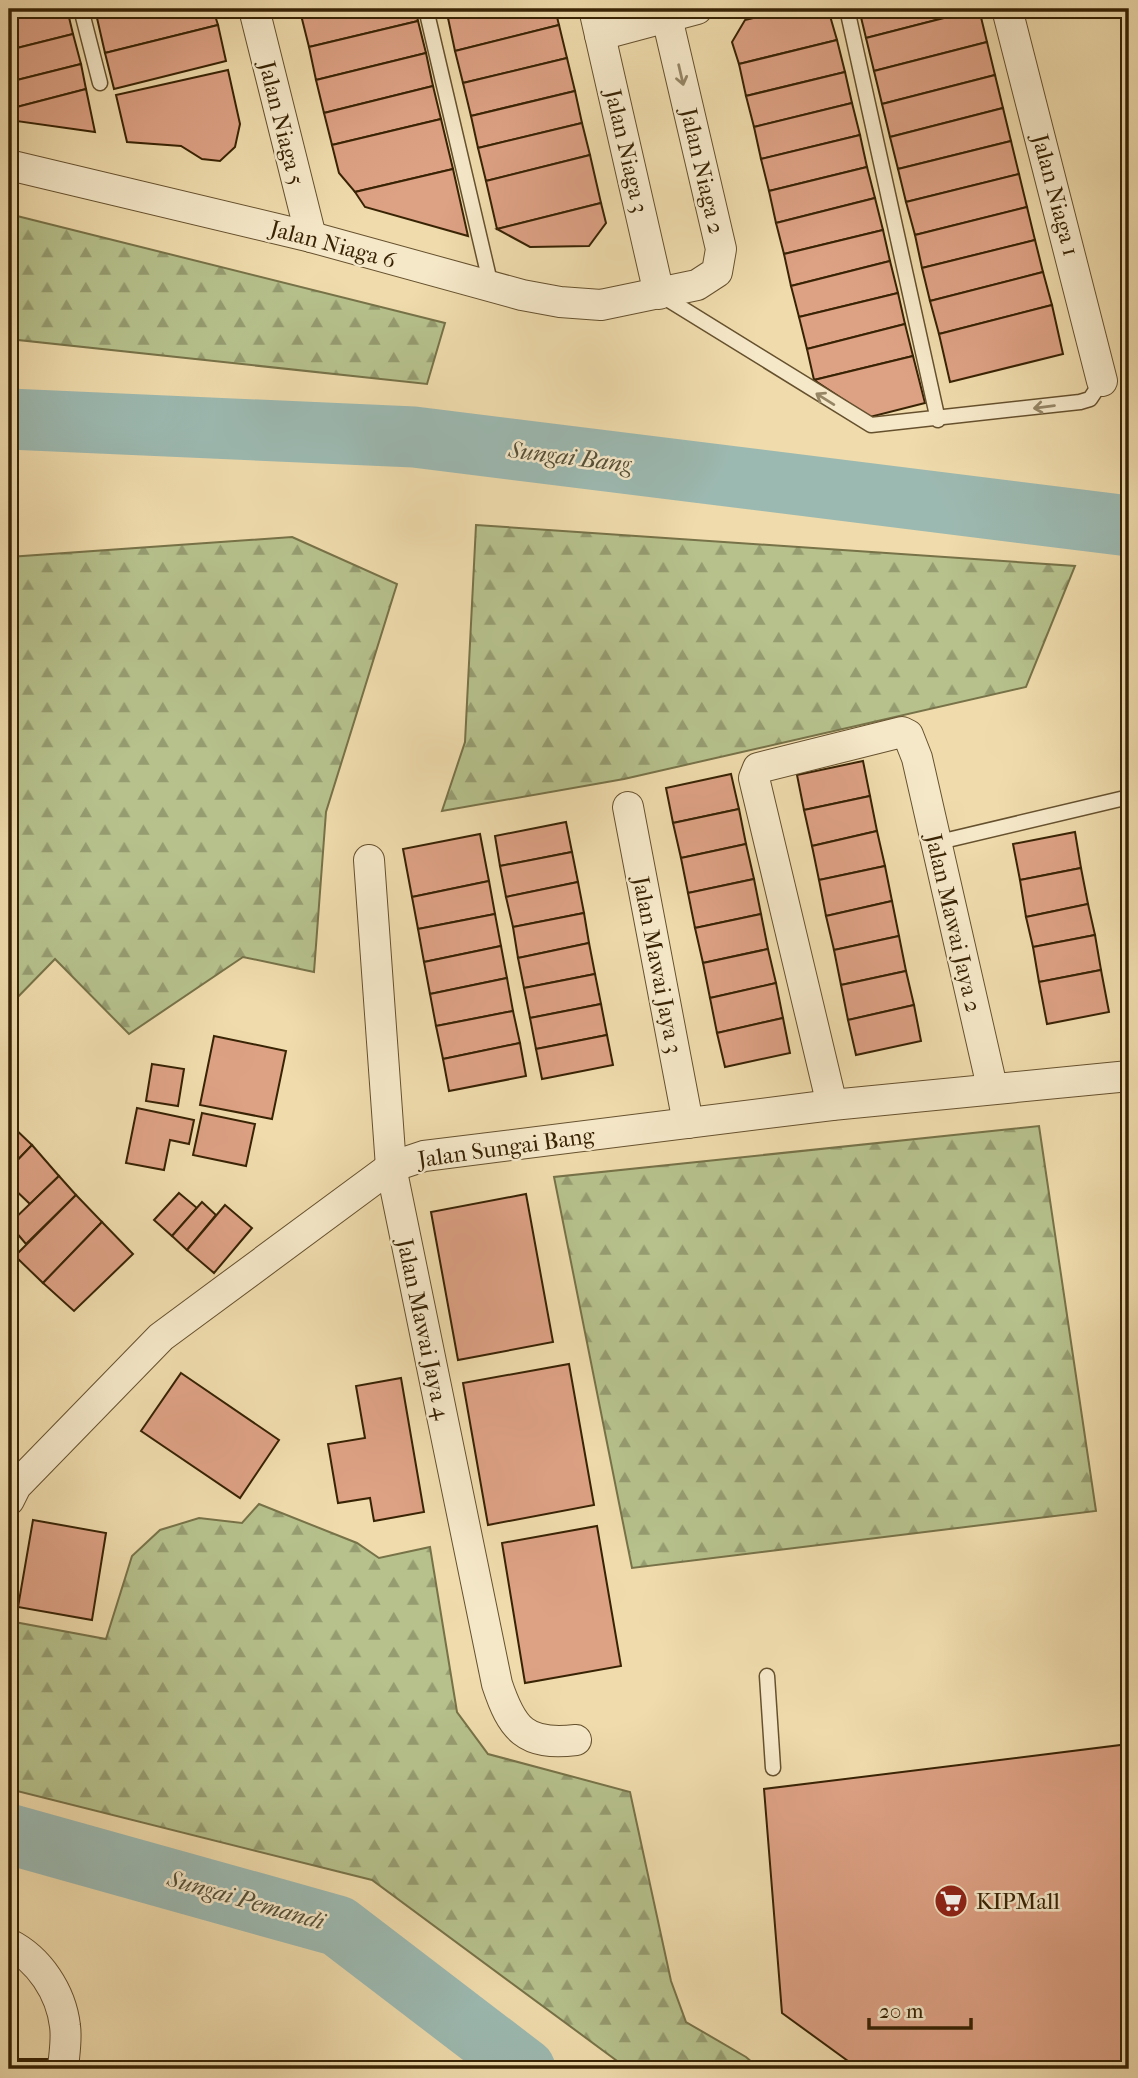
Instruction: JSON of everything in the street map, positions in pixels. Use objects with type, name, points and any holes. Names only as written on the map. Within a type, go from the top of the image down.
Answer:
[{"type":"street","name":"Jalan Niaga 5","points":[[254,9],[311,237]]},
{"type":"street","points":[[597,22],[697,9]]},
{"type":"street","name":"Jalan Niaga 1","points":[[1007,9],[1102,381]]},
{"type":"street","name":"Jalan Niaga 2","points":[[659,294],[708,281],[717,272],[721,261],[721,249],[666,13]]},
{"type":"street","name":"Jalan Niaga 3","points":[[597,22],[659,294]]},
{"type":"street","name":"Jalan Niaga 6","points":[[9,164],[311,237],[560,302],[601,305],[659,294]]},
{"type":"street","name":"Jalan Mawai Jaya 2","points":[[832,1105],[755,786],[755,774],[758,768],[902,732],[908,735],[917,758],[992,1087]]},
{"type":"street","name":"Jalan Mawai Jaya 3","points":[[628,807],[688,1123]]},
{"type":"street","name":"Jalan Mawai Jaya 4","points":[[369,860],[391,1167],[497,1684],[507,1714],[519,1730],[545,1741],[576,1740]]},
{"type":"street","name":"Jalan Sungai Bang","points":[[9,1500],[16,1486],[161,1337],[391,1167],[424,1156],[832,1105],[992,1087],[1129,1076]]},
{"type":"street","points":[[9,1944],[26,1953],[52,1984],[65,2025],[63,2069]]},
{"type":"lane","points":[[81,9],[100,83]]},
{"type":"lane","points":[[426,9],[491,286]]},
{"type":"lane","points":[[847,9],[938,420]]},
{"type":"lane","points":[[659,294],[863,423],[878,426],[1080,402],[1090,399],[1102,381]]},
{"type":"lane","points":[[935,843],[1129,797]]},
{"type":"lane","points":[[767,1676],[773,1768]]},
{"type":"green space","points":[[9,214],[445,323],[427,384],[9,339]]},
{"type":"green space","points":[[476,525],[1075,566],[1026,687],[624,779],[442,811],[465,742]]},
{"type":"green space","points":[[292,537],[397,584],[326,812],[314,972],[243,957],[129,1034],[55,959],[9,1006],[9,557]]},
{"type":"green space","points":[[1039,1126],[1096,1511],[632,1568],[554,1177]]},
{"type":"green space","points":[[259,1504],[357,1543],[379,1558],[430,1547],[457,1712],[488,1754],[630,1792],[671,1981],[686,2022],[746,2057],[760,2069],[628,2069],[372,1880],[9,1789],[9,1621],[106,1639],[132,1556],[160,1530],[199,1518],[242,1523]]},
{"type":"building","points":[[9,9],[47,9],[9,18]]},
{"type":"building","points":[[47,9],[67,9],[73,34],[9,50],[9,18]]},
{"type":"building","points":[[94,9],[133,9],[97,18]]},
{"type":"building","points":[[133,9],[213,9],[218,25],[105,53],[97,18]]},
{"type":"building","points":[[326,9],[415,9],[418,21],[309,47],[301,15]]},
{"type":"building","points":[[445,9],[486,9],[448,18]]},
{"type":"building","points":[[486,9],[555,9],[559,25],[455,51],[448,18]]},
{"type":"building","points":[[791,9],[828,9],[837,40],[739,64],[732,42],[745,20]]},
{"type":"building","points":[[859,9],[979,9],[866,38]]},
{"type":"building","points":[[979,9],[987,42],[874,71],[866,38]]},
{"type":"building","points":[[418,21],[426,53],[316,80],[309,47]]},
{"type":"building","points":[[218,25],[226,61],[114,89],[105,53]]},
{"type":"building","points":[[559,25],[567,58],[463,83],[455,51]]},
{"type":"building","points":[[73,34],[81,64],[9,82],[9,50]]},
{"type":"building","points":[[837,40],[845,72],[746,96],[739,64]]},
{"type":"building","points":[[987,42],[995,75],[882,104],[874,71]]},
{"type":"building","points":[[426,53],[433,86],[324,113],[316,80]]},
{"type":"building","points":[[567,58],[575,91],[471,116],[463,83]]},
{"type":"building","points":[[81,64],[86,89],[9,109],[9,82]]},
{"type":"building","points":[[228,70],[240,124],[235,147],[220,161],[202,159],[181,146],[127,142],[116,95]]},
{"type":"building","points":[[845,72],[852,103],[754,127],[746,96]]},
{"type":"building","points":[[995,75],[1003,108],[890,137],[882,104]]},
{"type":"building","points":[[433,86],[441,119],[332,145],[324,113]]},
{"type":"building","points":[[86,89],[95,132],[9,120],[9,109]]},
{"type":"building","points":[[575,91],[582,123],[478,148],[471,116]]},
{"type":"building","points":[[852,103],[860,135],[761,159],[754,127]]},
{"type":"building","points":[[1003,108],[1011,141],[898,169],[890,137]]},
{"type":"building","points":[[441,119],[453,169],[355,192],[339,173],[332,145]]},
{"type":"building","points":[[582,123],[590,155],[486,181],[478,148]]},
{"type":"building","points":[[860,135],[867,167],[769,191],[761,159]]},
{"type":"building","points":[[1011,141],[1019,174],[906,202],[898,169]]},
{"type":"building","points":[[590,155],[601,203],[497,229],[486,181]]},
{"type":"building","points":[[867,167],[875,198],[776,223],[769,191]]},
{"type":"building","points":[[453,169],[468,236],[365,207],[355,192]]},
{"type":"building","points":[[1019,174],[1027,207],[915,235],[906,202]]},
{"type":"building","points":[[875,198],[883,230],[784,254],[776,223]]},
{"type":"building","points":[[601,203],[606,223],[589,246],[530,247],[497,229]]},
{"type":"building","points":[[1027,207],[1035,240],[922,268],[915,235]]},
{"type":"building","points":[[883,230],[890,261],[791,286],[784,254]]},
{"type":"building","points":[[1035,240],[1043,272],[930,301],[922,268]]},
{"type":"building","points":[[890,261],[898,293],[799,317],[791,286]]},
{"type":"building","points":[[1043,272],[1052,305],[939,334],[930,301]]},
{"type":"building","points":[[898,293],[905,324],[807,349],[799,317]]},
{"type":"building","points":[[1052,305],[1063,354],[950,382],[939,334]]},
{"type":"building","points":[[905,324],[913,356],[814,380],[807,349]]},
{"type":"building","points":[[913,356],[925,403],[870,417],[814,380]]},
{"type":"building","points":[[863,761],[870,796],[804,810],[797,775]]},
{"type":"building","points":[[731,774],[739,809],[673,823],[666,788]]},
{"type":"building","points":[[870,796],[877,831],[812,846],[804,810]]},
{"type":"building","points":[[739,809],[746,844],[681,858],[673,823]]},
{"type":"building","points":[[566,822],[572,852],[500,866],[495,836]]},
{"type":"building","points":[[877,831],[885,866],[819,880],[812,846]]},
{"type":"building","points":[[1075,832],[1081,868],[1020,880],[1013,844]]},
{"type":"building","points":[[480,834],[489,881],[412,897],[403,849]]},
{"type":"building","points":[[746,844],[754,879],[688,893],[681,858]]},
{"type":"building","points":[[572,852],[578,882],[506,897],[500,866]]},
{"type":"building","points":[[885,866],[892,901],[826,916],[819,880]]},
{"type":"building","points":[[1081,868],[1088,904],[1026,917],[1020,880]]},
{"type":"building","points":[[754,879],[761,914],[695,928],[688,893]]},
{"type":"building","points":[[489,881],[495,914],[418,929],[412,897]]},
{"type":"building","points":[[578,882],[584,913],[513,927],[506,897]]},
{"type":"building","points":[[892,901],[899,936],[834,950],[826,916]]},
{"type":"building","points":[[1088,904],[1095,935],[1033,947],[1026,917]]},
{"type":"building","points":[[584,913],[589,943],[518,958],[513,927]]},
{"type":"building","points":[[495,914],[501,946],[424,962],[418,929]]},
{"type":"building","points":[[761,914],[768,949],[703,963],[695,928]]},
{"type":"building","points":[[1095,935],[1101,970],[1039,982],[1033,947]]},
{"type":"building","points":[[899,936],[906,971],[841,985],[834,950]]},
{"type":"building","points":[[589,943],[595,974],[524,988],[518,958]]},
{"type":"building","points":[[501,946],[507,978],[430,994],[424,962]]},
{"type":"building","points":[[768,949],[776,983],[710,998],[703,963]]},
{"type":"building","points":[[1101,970],[1109,1012],[1047,1024],[1039,982]]},
{"type":"building","points":[[906,971],[914,1005],[848,1020],[841,985]]},
{"type":"building","points":[[595,974],[601,1004],[530,1018],[524,988]]},
{"type":"building","points":[[507,978],[513,1011],[436,1026],[430,994]]},
{"type":"building","points":[[776,983],[783,1018],[717,1033],[710,998]]},
{"type":"building","points":[[601,1004],[607,1035],[536,1049],[530,1018]]},
{"type":"building","points":[[914,1005],[921,1041],[856,1055],[848,1020]]},
{"type":"building","points":[[513,1011],[520,1043],[443,1059],[436,1026]]},
{"type":"building","points":[[783,1018],[790,1053],[725,1067],[717,1033]]},
{"type":"building","points":[[607,1035],[613,1065],[542,1079],[536,1049]]},
{"type":"building","points":[[214,1036],[286,1051],[272,1119],[200,1105]]},
{"type":"building","points":[[520,1043],[526,1076],[449,1091],[443,1059]]},
{"type":"building","points":[[152,1064],[184,1069],[178,1106],[146,1101]]},
{"type":"building","points":[[137,1108],[194,1120],[189,1144],[170,1140],[164,1170],[126,1163]]},
{"type":"building","points":[[202,1113],[255,1124],[246,1166],[193,1155]]},
{"type":"building","points":[[9,1123],[32,1145],[9,1169]]},
{"type":"building","points":[[32,1145],[59,1176],[30,1204],[9,1184],[9,1169]]},
{"type":"building","points":[[59,1176],[76,1195],[26,1244],[9,1224]]},
{"type":"building","points":[[179,1193],[197,1208],[172,1236],[154,1220]]},
{"type":"building","points":[[526,1194],[553,1342],[458,1360],[431,1212]]},
{"type":"building","points":[[76,1195],[102,1222],[43,1283],[15,1256]]},
{"type":"building","points":[[202,1202],[216,1215],[187,1250],[172,1236]]},
{"type":"building","points":[[225,1205],[252,1228],[214,1273],[187,1250]]},
{"type":"building","points":[[102,1222],[133,1254],[74,1311],[43,1283]]},
{"type":"building","points":[[569,1364],[594,1505],[488,1525],[463,1383]]},
{"type":"building","points":[[181,1373],[279,1440],[240,1498],[141,1431]]},
{"type":"building","points":[[401,1378],[424,1512],[374,1521],[370,1498],[338,1503],[328,1444],[365,1438],[356,1386]]},
{"type":"building","points":[[33,1520],[106,1533],[92,1620],[18,1607]]},
{"type":"building","points":[[597,1526],[621,1666],[525,1683],[502,1543]]},
{"type":"building","name":"KIPMall","points":[[1129,1744],[1129,2069],[859,2069],[782,2013],[764,1789]]},
{"type":"building","points":[[17,2059],[49,2059],[49,2069],[17,2069]]},
{"type":"waterway","name":"Sungai Bang","points":[[9,419],[414,437],[1129,526]]},
{"type":"waterway","name":"Sungai Pemandi","points":[[9,1834],[338,1926],[525,2069]]},
{"type":"place","name":"KIPMall","points":[[951,1901]]}]
